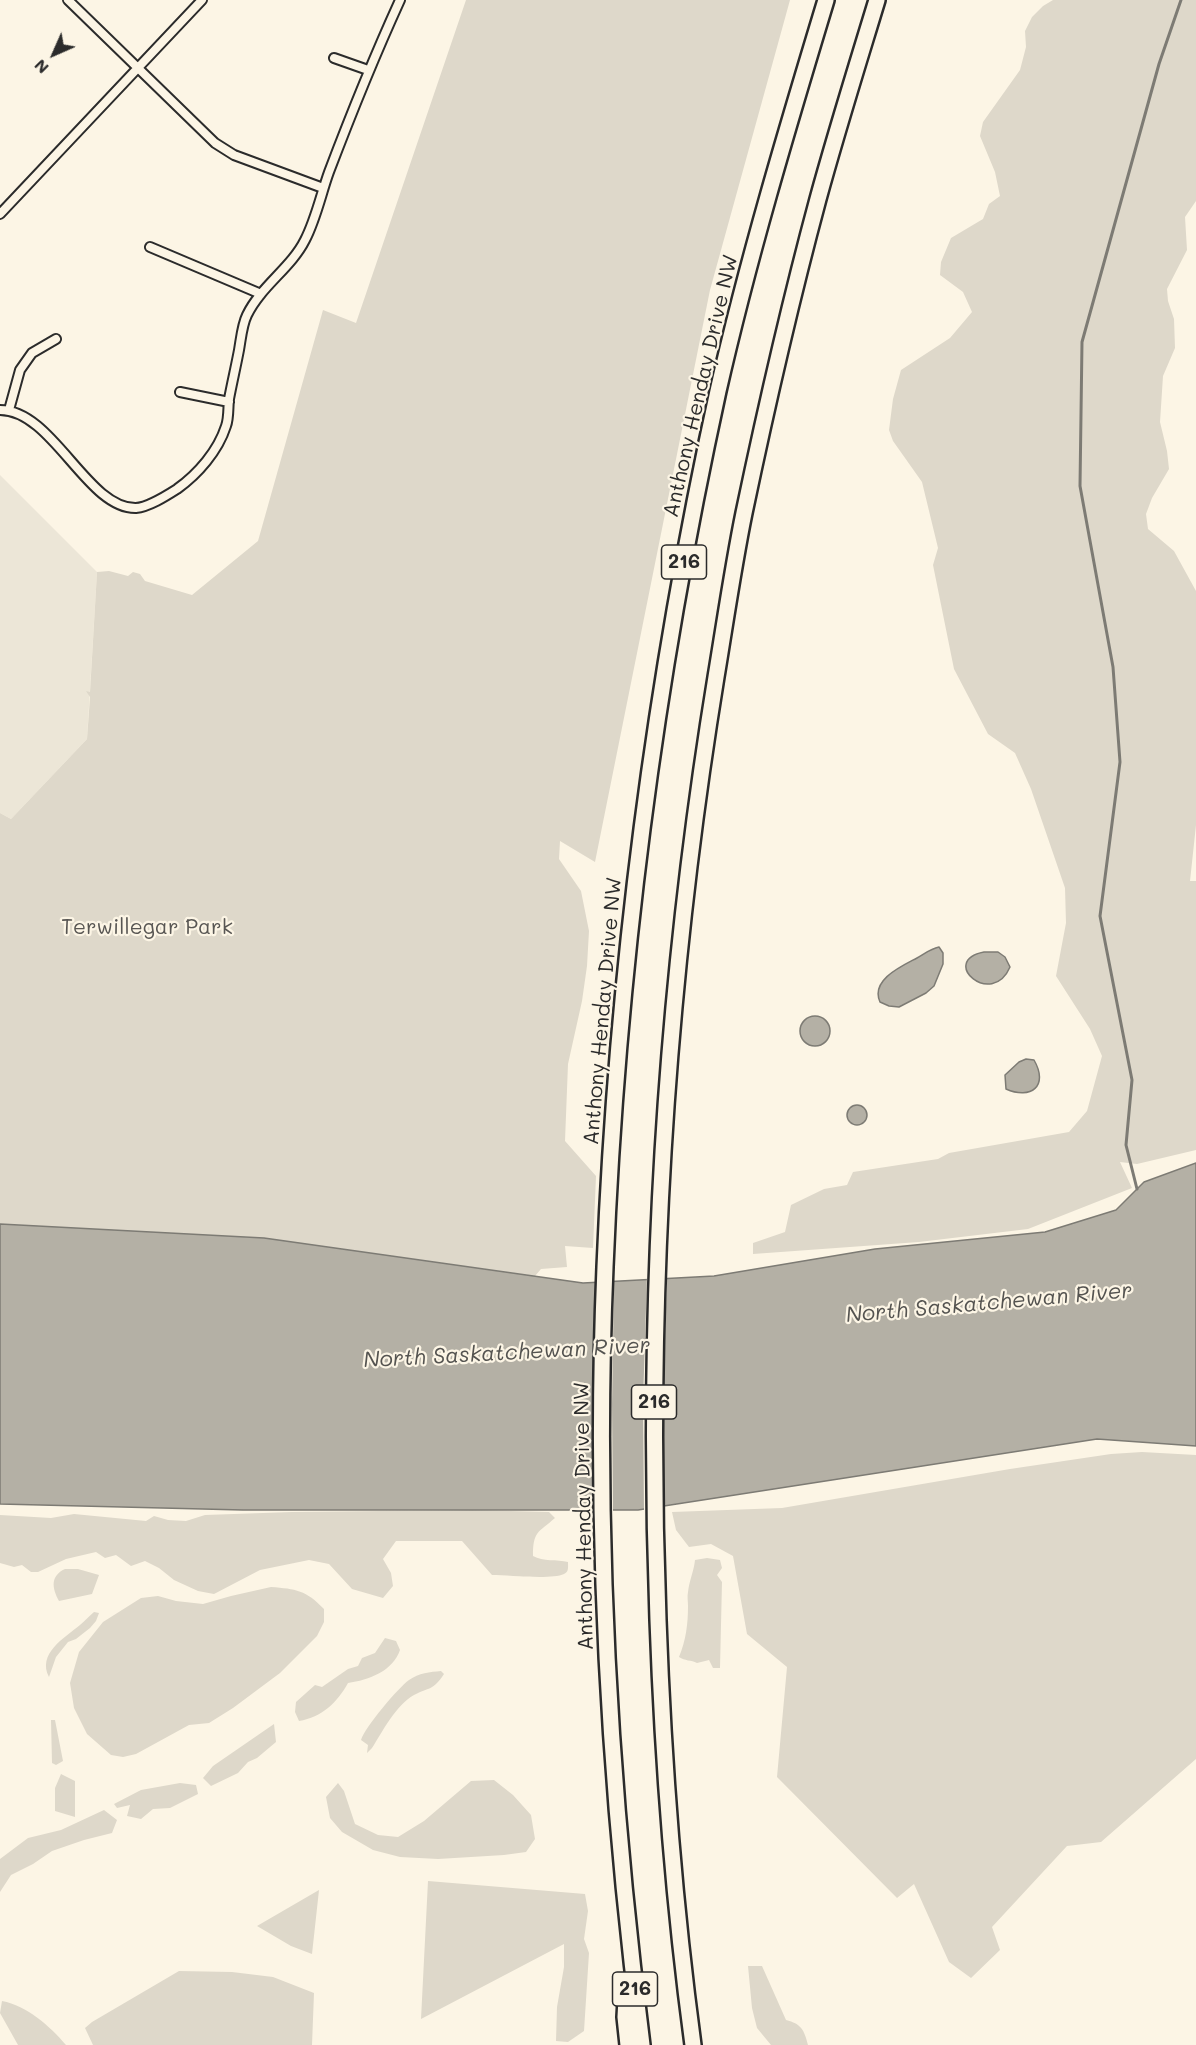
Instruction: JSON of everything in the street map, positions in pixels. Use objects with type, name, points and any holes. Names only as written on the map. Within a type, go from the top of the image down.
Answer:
[{"type":"highway","name":"Anthony Henday Drive NW","points":[[642,2045],[614,1776],[603,1542],[602,1405],[605,1270],[611,1137],[623,996],[652,746],[693,512],[720,386],[769,186],[826,0]]},
{"type":"highway","name":"216","points":[[693,2045],[674,1879],[664,1754],[655,1538],[654,1400],[668,1061],[685,894],[704,753],[742,520],[819,196],[877,0]]},
{"type":"highway","points":[[628,2045],[625,2017],[629,1933]]},
{"type":"street","points":[[68,0],[214,143],[234,155],[323,188]]},
{"type":"street","points":[[0,214],[202,0]]},
{"type":"street","points":[[56,339],[32,353],[20,370],[4,410],[27,419],[44,432],[97,489],[116,503],[139,508],[166,496],[185,483],[204,464],[218,445],[227,424],[229,402],[246,316],[261,294],[300,250],[310,229],[323,188],[368,70],[400,0]]},
{"type":"street","points":[[334,58],[368,70]]},
{"type":"street","points":[[150,247],[261,294]]},
{"type":"street","points":[[180,392],[229,402]]},
{"type":"shaded area","points":[[0,475],[97,572],[87,739],[11,819],[0,813]]},
{"type":"green space","name":"Terwillegar Park","points":[[466,0],[790,0],[710,290],[595,862],[560,841],[559,859],[581,891],[589,931],[582,1001],[568,1064],[565,1141],[596,1176],[593,1248],[565,1246],[567,1267],[541,1269],[535,1276],[264,1238],[0,1224],[0,813],[11,819],[87,739],[90,697],[86,691],[90,692],[97,572],[109,571],[128,576],[133,572],[140,574],[145,581],[192,595],[258,541],[323,310],[356,323]]},
{"type":"green space","points":[[1053,0],[1196,0],[1196,201],[1185,217],[1187,250],[1167,289],[1174,319],[1175,348],[1163,376],[1160,422],[1169,469],[1152,498],[1146,514],[1148,529],[1174,551],[1196,591],[1196,825],[1190,881],[1196,881],[1196,1150],[1137,1164],[1120,1162],[1132,1188],[1028,1229],[919,1242],[753,1254],[753,1243],[785,1232],[791,1205],[824,1189],[847,1185],[853,1172],[938,1159],[949,1153],[1069,1132],[1087,1111],[1102,1056],[1090,1029],[1056,976],[1066,923],[1065,888],[1031,789],[1015,753],[988,734],[954,669],[933,565],[938,548],[922,482],[893,441],[889,430],[893,399],[901,370],[950,338],[972,312],[963,292],[940,275],[941,262],[951,238],[983,219],[989,204],[1000,196],[995,172],[980,136],[983,122],[1020,70],[1026,47],[1025,31],[1032,17]]},
{"type":"green space","points":[[1142,1452],[1196,1455],[1196,1759],[1101,1842],[1067,1846],[992,1927],[1000,1950],[971,1978],[949,1962],[914,1884],[897,1898],[777,1777],[787,1667],[747,1634],[733,1556],[711,1544],[689,1547],[676,1530],[672,1512],[782,1508],[1010,1469],[1111,1454]]},
{"type":"green space","points":[[472,1510],[549,1512],[555,1518],[535,1537],[533,1556],[568,1562],[567,1572],[550,1577],[492,1575],[462,1541],[396,1541],[383,1559],[391,1573],[393,1586],[383,1598],[352,1589],[329,1564],[309,1560],[260,1570],[214,1594],[198,1591],[174,1580],[159,1568],[145,1561],[131,1566],[116,1555],[105,1558],[96,1552],[66,1559],[38,1572],[31,1572],[22,1565],[14,1567],[0,1563],[0,1515],[51,1518],[74,1514],[146,1521],[154,1516],[186,1521],[205,1515]]},
{"type":"green space","points":[[707,1558],[720,1560],[722,1568],[717,1575],[722,1582],[720,1668],[713,1668],[709,1660],[697,1663],[679,1657],[686,1632],[689,1584],[695,1560]]},
{"type":"green space","points":[[65,1569],[78,1569],[99,1575],[92,1594],[59,1601],[54,1583],[57,1575]]},
{"type":"green space","points":[[271,1587],[306,1594],[324,1609],[324,1622],[317,1636],[280,1673],[209,1723],[189,1725],[136,1754],[123,1757],[111,1755],[87,1734],[74,1708],[70,1683],[79,1652],[103,1622],[141,1598],[158,1596],[203,1604]]},
{"type":"green space","points":[[94,1612],[99,1613],[96,1621],[76,1639],[68,1642],[56,1657],[49,1677],[46,1669],[49,1654],[60,1641]]},
{"type":"green space","points":[[385,1638],[396,1641],[400,1650],[392,1664],[372,1677],[348,1683],[328,1708],[315,1716],[299,1721],[295,1712],[296,1702],[315,1685],[322,1687],[348,1669],[358,1666],[362,1658],[375,1653]]},
{"type":"green space","points":[[441,1671],[444,1674],[437,1683],[407,1699],[401,1705],[367,1753],[368,1745],[361,1740],[390,1699],[413,1678],[425,1673]]},
{"type":"green space","points":[[51,1720],[55,1720],[63,1761],[56,1765],[52,1763]]},
{"type":"green space","points":[[274,1724],[276,1742],[257,1758],[248,1762],[238,1773],[211,1786],[203,1778],[213,1766]]},
{"type":"green space","points":[[61,1774],[75,1781],[75,1817],[55,1811],[55,1788]]},
{"type":"green space","points":[[494,1780],[513,1795],[531,1815],[535,1839],[526,1852],[438,1859],[400,1857],[373,1850],[342,1832],[330,1818],[326,1797],[338,1783],[344,1791],[355,1824],[378,1835],[398,1837],[424,1821],[471,1781]]},
{"type":"green space","points":[[180,1783],[196,1785],[198,1794],[170,1808],[153,1809],[141,1819],[127,1816],[130,1805],[117,1808],[114,1804],[141,1790]]},
{"type":"green space","points":[[104,1810],[117,1820],[112,1833],[52,1851],[11,1875],[0,1892],[0,1859],[28,1838],[61,1830]]},
{"type":"green space","points":[[428,1881],[585,1894],[588,1911],[584,1939],[589,1953],[584,2031],[568,2042],[556,2041],[557,2007],[564,1967],[564,1944],[421,2019]]},
{"type":"green space","points":[[319,1890],[312,1954],[291,1946],[257,1926]]},
{"type":"green space","points":[[748,1966],[762,1966],[786,2020],[801,2028],[808,2045],[771,2045],[757,2028],[752,2008]]},
{"type":"green space","points":[[179,1971],[232,1972],[273,1977],[314,1993],[312,2045],[93,2045],[85,2028]]},
{"type":"green space","points":[[2,2001],[29,2012],[66,2045],[18,2045],[0,2013]]},
{"type":"water","points":[[939,947],[943,953],[943,964],[934,986],[926,993],[899,1007],[880,1002],[879,987],[889,975],[928,951]]},
{"type":"water","points":[[984,952],[998,952],[1005,957],[1010,967],[1002,979],[992,984],[973,979],[967,972],[966,964],[971,957]]},
{"type":"water","points":[[815,1016],[826,1020],[830,1031],[826,1042],[815,1046],[804,1042],[800,1031],[804,1020]]},
{"type":"water","points":[[1026,1059],[1034,1060],[1038,1069],[1038,1084],[1030,1092],[1015,1092],[1006,1089],[1005,1075],[1019,1062]]},
{"type":"water","points":[[857,1105],[864,1108],[867,1115],[864,1122],[857,1125],[850,1122],[847,1115],[850,1108]]},
{"type":"water","name":"North Saskatchewan River","points":[[1196,1163],[1196,1446],[1097,1439],[638,1510],[243,1510],[0,1504],[0,1224],[264,1238],[583,1283],[714,1276],[875,1249],[1045,1232],[1116,1210],[1144,1182]]},
{"type":"pier","points":[[667,1276],[663,1400],[664,1509],[644,1512],[643,1402],[647,1277]]},
{"type":"pier","points":[[614,1278],[613,1513],[595,1513],[593,1407],[596,1279]]},
{"type":"waterway","points":[[1137,1189],[1126,1145],[1132,1080],[1100,916],[1120,762],[1113,667],[1080,486],[1082,342],[1159,64],[1181,0]]}]
